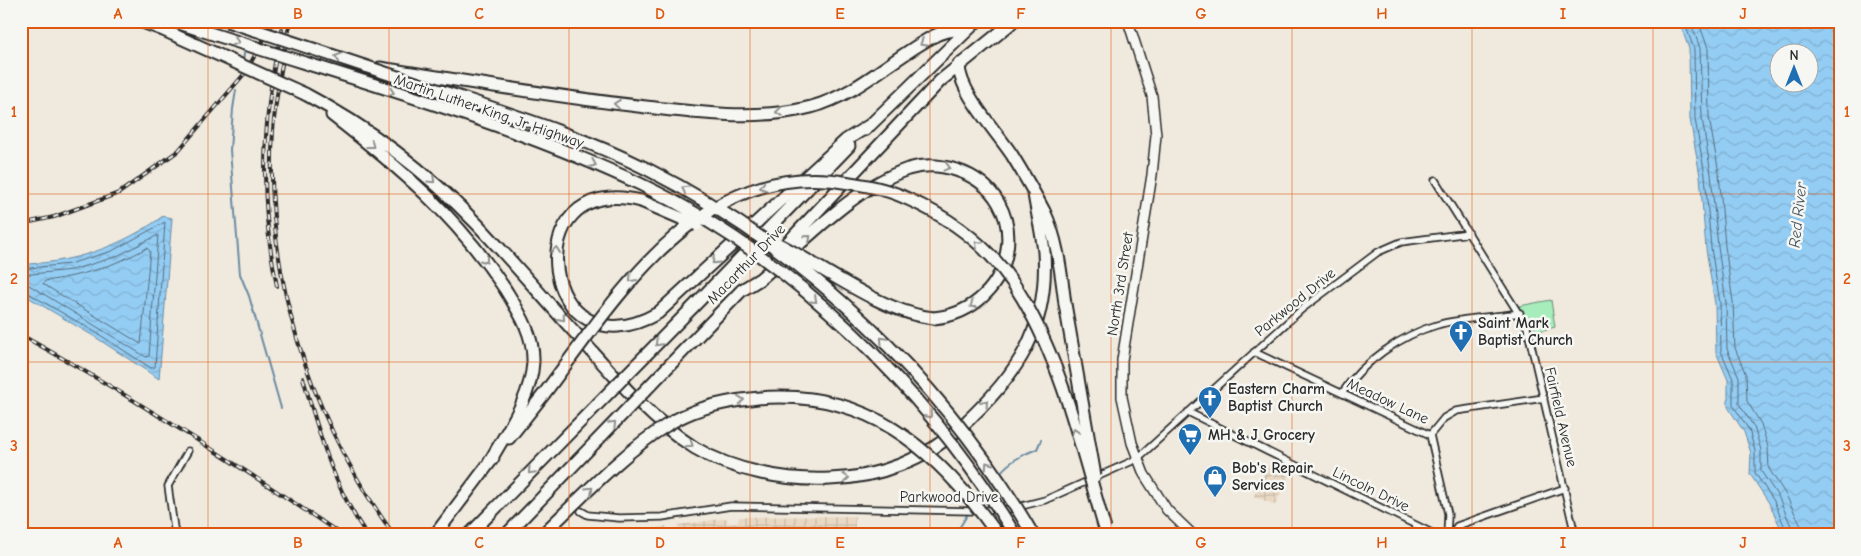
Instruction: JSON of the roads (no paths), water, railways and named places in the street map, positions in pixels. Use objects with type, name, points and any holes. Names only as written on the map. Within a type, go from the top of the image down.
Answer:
[{"type":"highway","points":[[140,21],[246,66],[352,119],[420,170],[476,223],[606,368],[650,412],[678,436],[698,449],[739,466],[792,478],[817,480],[862,477],[893,469],[911,461],[957,431],[998,389],[1020,358],[1040,317],[1043,299],[1044,253],[1034,194]]},
{"type":"highway","name":"Martin Luther King, Jr Highway","points":[[173,21],[552,146],[650,189],[749,248],[808,295],[890,370],[959,452],[1015,535]]},
{"type":"highway","name":"Martin Luther King, Jr Highway","points":[[227,21],[543,124],[607,151],[694,194],[752,230],[851,310],[882,339],[954,420],[997,478],[1033,535]]},
{"type":"highway","name":"Macarthur Drive","points":[[506,535],[742,291],[940,81],[1014,21]]},
{"type":"highway","points":[[360,64],[595,101],[718,114],[785,112],[812,107],[850,90],[938,34],[973,24]]},
{"type":"highway","name":"Macarthur Drive","points":[[469,535],[870,125],[973,24]]},
{"type":"highway","points":[[959,64],[960,75],[968,92],[1012,156],[1034,194],[1044,213],[1055,244],[1105,532]]},
{"type":"highway","points":[[305,94],[388,158],[433,199],[480,254],[523,320],[533,353],[531,376],[520,407],[489,463]]},
{"type":"highway","points":[[749,248],[641,201],[620,197],[592,202],[568,220],[562,231],[555,259],[556,273],[566,299],[584,318],[599,324],[630,325],[642,322],[658,313],[846,140],[870,125]]},
{"type":"highway","points":[[742,291],[760,280],[866,188],[908,169],[938,165],[969,175],[986,188],[1000,206],[1008,239],[1005,263],[994,285],[985,296],[966,310],[934,318],[909,314],[885,304],[752,230]]},
{"type":"highway","points":[[435,535],[623,289],[682,230],[706,212],[732,198],[764,186],[793,181],[835,180],[882,189],[921,205],[956,225],[992,257],[1022,297],[1057,372],[1105,532]]},
{"type":"highway","points":[[542,535],[623,458],[669,424],[711,405],[778,397],[800,397],[844,406],[904,434],[921,447],[950,475],[998,535]]},
{"type":"main road","name":"North 3rd Street","points":[[1128,21],[1152,96],[1156,135],[1152,175],[1121,369],[1124,414],[1137,459],[1158,498],[1176,520],[1193,535]]},
{"type":"street","name":"Fairfield Avenue","points":[[1435,180],[1520,314],[1531,340],[1575,535]]},
{"type":"street","name":"Parkwood Drive","points":[[581,511],[588,515],[619,518],[662,517],[731,506],[972,511],[1010,509],[1063,494],[1137,459],[1302,309],[1389,246],[1401,242],[1469,232]]},
{"type":"street","points":[[1342,393],[1352,377],[1369,363],[1419,331],[1438,324],[1520,314]]},
{"type":"street","name":"Meadow Lane","points":[[1254,352],[1430,435]]},
{"type":"street","points":[[1447,535],[1448,514],[1430,435],[1444,418],[1456,411],[1544,398]]},
{"type":"street","name":"Lincoln Drive","points":[[1188,412],[1436,535]]},
{"type":"street","points":[[175,535],[168,486],[188,451]]},
{"type":"street","points":[[1451,535],[1457,526],[1565,488]]},
{"type":"water","name":"Red River","points":[[1679,21],[1840,21],[1840,535],[1784,535],[1769,503],[1750,474],[1751,453],[1744,432],[1728,407],[1728,380],[1716,352],[1715,304],[1706,249],[1700,176],[1690,119],[1689,49]]},
{"type":"water","points":[[163,216],[172,218],[159,379],[95,337],[21,293],[21,264],[59,261],[96,251],[131,236]]},
{"type":"waterway","points":[[243,60],[245,48]]},
{"type":"waterway","points":[[236,90],[230,150],[240,274],[249,296],[281,408]]},
{"type":"waterway","points":[[1000,473],[1017,459],[1037,449],[1041,440]]},
{"type":"waterway","points":[[955,535],[969,512]]},
{"type":"railway","points":[[21,224],[54,217],[119,193],[178,151],[245,73],[274,21]]},
{"type":"railway","points":[[290,21],[282,62],[273,130],[272,184],[276,238],[285,291],[298,343],[316,393],[338,443],[364,490],[394,535]]},
{"type":"railway","points":[[277,286],[267,222],[265,158],[270,93],[282,29]]},
{"type":"railway","points":[[21,335],[184,431],[342,535]]},
{"type":"railway","points":[[303,378],[328,459],[345,497],[367,535]]},
{"type":"place","name":"Saint Mark Baptist Church","points":[[1461,353]]},
{"type":"place","name":"Eastern Charm Baptist Church","points":[[1210,419]]},
{"type":"place","name":"MH & J Grocery","points":[[1190,456]]},
{"type":"place","name":"Bob's Repair Services","points":[[1215,498]]}]
